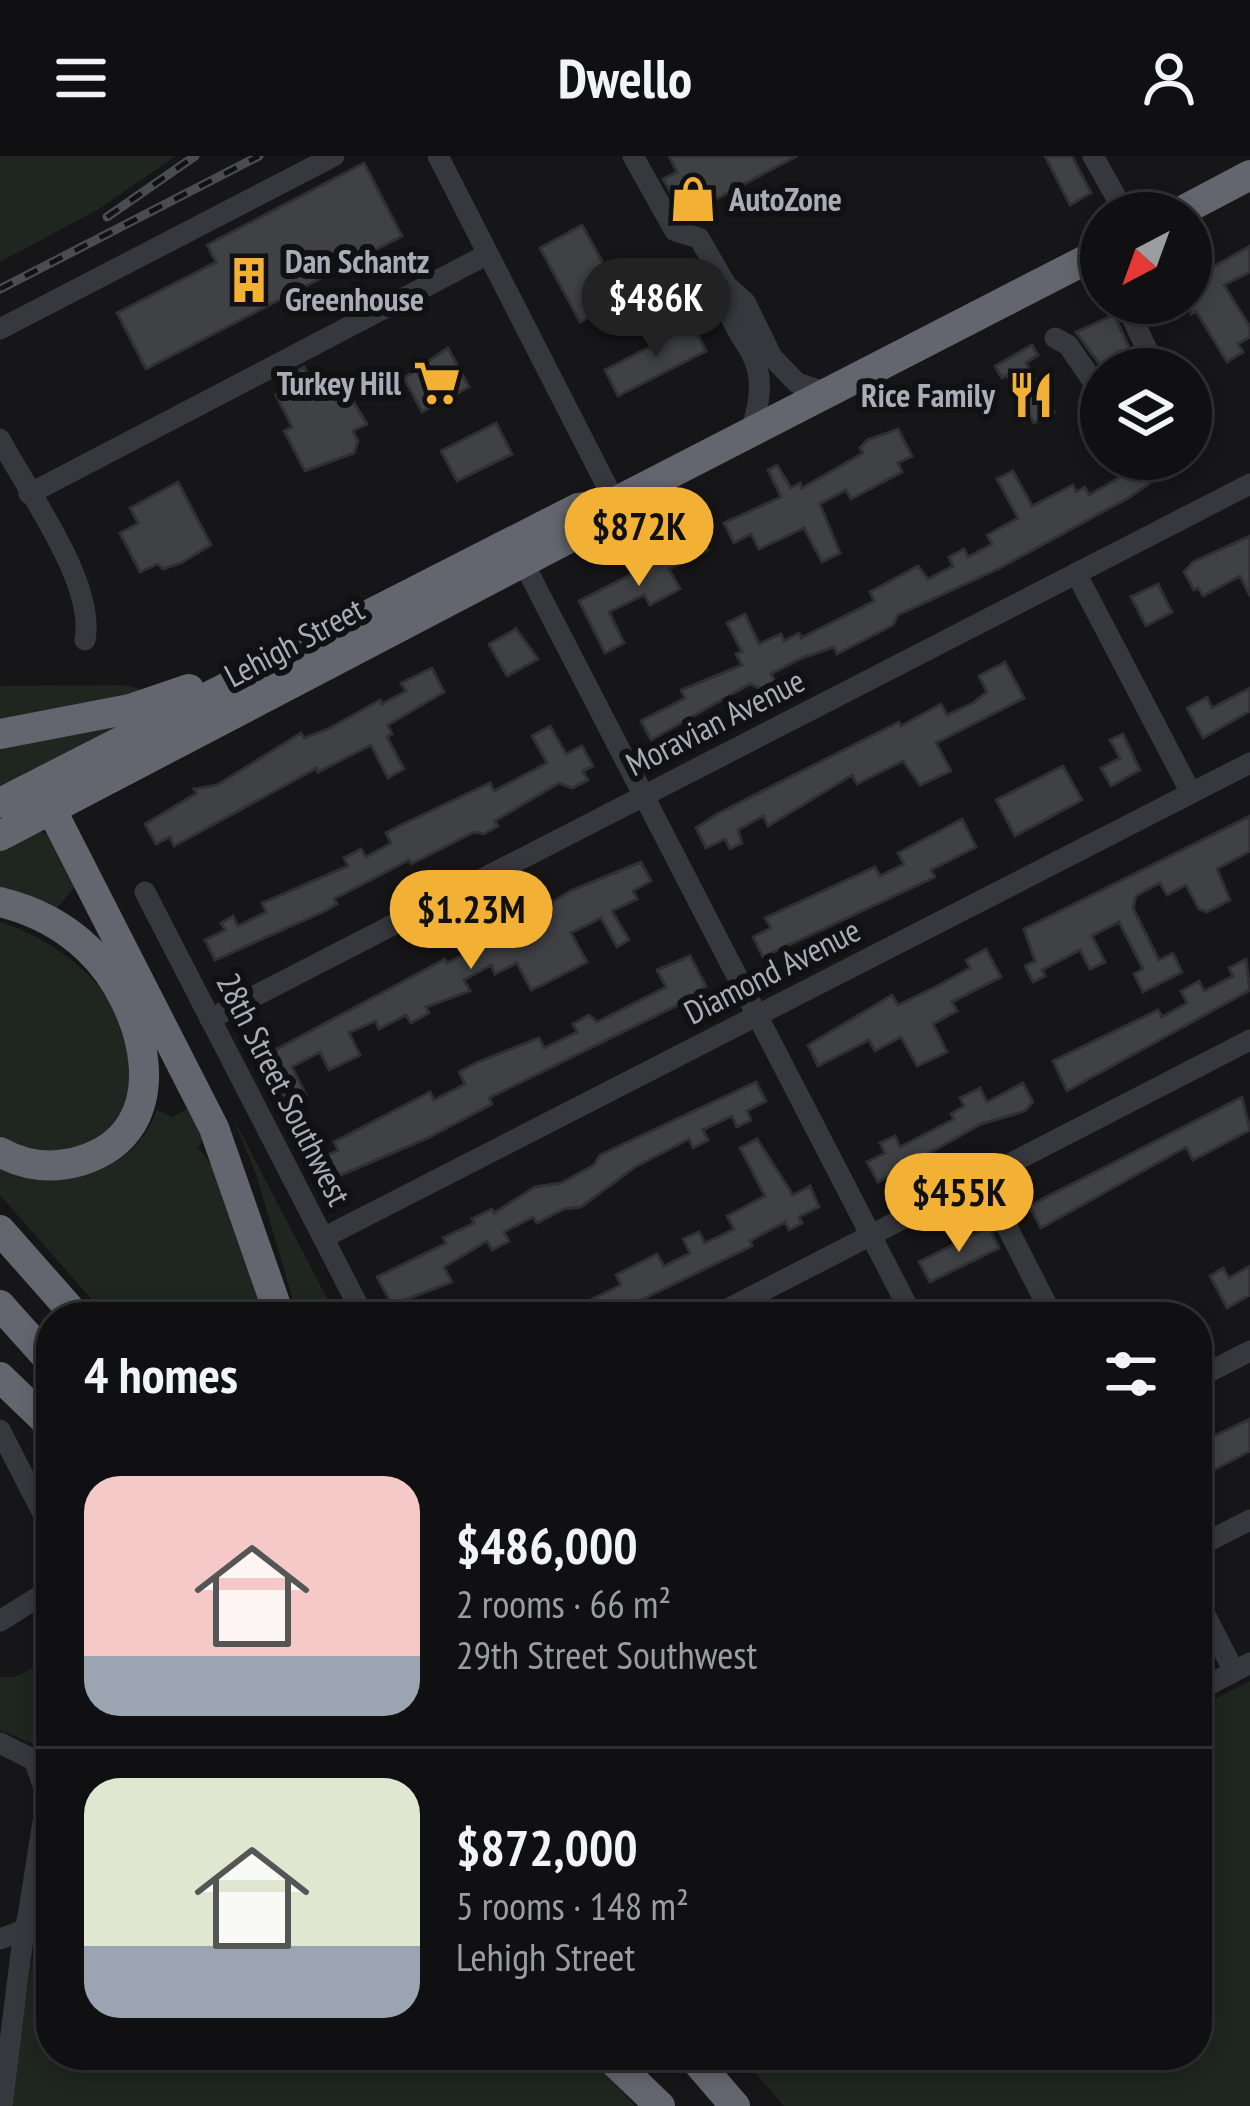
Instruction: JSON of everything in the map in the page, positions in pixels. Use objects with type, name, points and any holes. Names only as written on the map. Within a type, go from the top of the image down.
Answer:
[{"type":"highway","points":[[1212,195],[1250,175]]},
{"type":"highway","name":"Lehigh Street","points":[[0,803],[45,796],[523,562],[577,534],[615,502],[1080,263]]},
{"type":"highway","name":"Lehigh Street","points":[[0,836],[45,796],[307,644],[578,508],[615,502]]},
{"type":"highway","points":[[0,734],[130,709],[307,644]]},
{"type":"highway","points":[[45,796],[214,1128],[275,1302]]},
{"type":"highway","points":[[0,902],[64,929],[105,967],[131,1010],[146,1076],[143,1097],[128,1128],[95,1155],[38,1165],[0,1152]]},
{"type":"highway","points":[[0,1230],[64,1302]]},
{"type":"highway","points":[[0,1305],[36,1345]]},
{"type":"highway","points":[[0,1330],[36,1368]]},
{"type":"highway","points":[[0,1378],[36,1412]]},
{"type":"highway","points":[[623,2070],[660,2106]]},
{"type":"highway","points":[[641,2070],[671,2106]]},
{"type":"highway","points":[[704,2070],[735,2106]]},
{"type":"street","points":[[0,329],[334,156]]},
{"type":"street","points":[[438,156],[615,502]]},
{"type":"street","points":[[633,156],[675,231],[699,238],[726,286],[745,302],[784,372],[826,393]]},
{"type":"street","points":[[1093,156],[1113,192]]},
{"type":"street","points":[[29,494],[488,254]]},
{"type":"street","points":[[726,286],[725,301],[762,374],[764,391],[750,433]]},
{"type":"street","points":[[1055,338],[1068,344],[1080,362]]},
{"type":"street","points":[[0,439],[81,590],[88,624],[85,640]]},
{"type":"street","name":"Moravian Avenue","points":[[211,1019],[1250,484]]},
{"type":"street","points":[[523,562],[905,1302]]},
{"type":"street","points":[[1076,573],[1191,794]]},
{"type":"street","name":"Diamond Avenue","points":[[323,1238],[1250,763]]},
{"type":"street","name":"28th Street Southwest","points":[[145,892],[356,1302]]},
{"type":"street","points":[[741,1302],[1250,1040]]},
{"type":"street","points":[[982,1178],[1044,1302]]},
{"type":"street","points":[[1212,1370],[1250,1351]]},
{"type":"street","points":[[0,1430],[36,1500]]},
{"type":"street","points":[[1212,1539],[1250,1520]]},
{"type":"street","points":[[0,1622],[36,1599]]},
{"type":"street","points":[[1212,1622],[1242,1667],[1212,1683]]},
{"type":"street","points":[[0,1743],[34,1760],[36,1766]]},
{"type":"street","points":[[2,2106],[36,1860]]},
{"type":"street","points":[[0,1939],[24,1930]]},
{"type":"shaded area","points":[[0,156],[176,156],[99,209],[0,262]]},
{"type":"shaded area","points":[[124,685],[154,692],[0,719],[0,686]]},
{"type":"shaded area","points":[[123,723],[0,792],[0,742]]},
{"type":"shaded area","points":[[39,831],[54,837],[75,887],[53,913],[0,894],[0,848]]},
{"type":"shaded area","points":[[0,922],[27,932],[76,964],[114,1008],[126,1034],[132,1063],[123,1112],[95,1139],[76,1147],[35,1150],[0,1136]]},
{"type":"shaded area","points":[[188,1108],[203,1139],[198,1148],[222,1186],[259,1302],[94,1302],[0,1195],[0,1166],[46,1178],[92,1173],[131,1150],[157,1110],[172,1117]]},
{"type":"shaded area","points":[[232,1116],[329,1302],[294,1302],[256,1174]]},
{"type":"shaded area","points":[[36,1666],[36,1745],[0,1730],[0,1677],[15,1677]]},
{"type":"shaded area","points":[[1250,1681],[1250,2106],[784,2106],[752,2070],[1212,2070],[1212,1700]]},
{"type":"shaded area","points":[[36,1939],[36,2070],[603,2070],[635,2106],[9,2106]]},
{"type":"building","name":"AutoZone","points":[[669,156],[797,156],[684,216],[663,179],[677,172]]},
{"type":"building","points":[[1045,156],[1072,156],[1090,192],[1080,192],[1080,199],[1070,205]]},
{"type":"building","name":"Dan Schantz Greenhouse","points":[[364,163],[402,236],[146,369],[117,313],[216,262],[207,245]]},
{"type":"building","points":[[582,225],[619,292],[593,306],[596,313],[580,322],[540,248]]},
{"type":"building","points":[[1250,246],[1250,272],[1224,285],[1250,327],[1250,337],[1238,344],[1243,352],[1227,362],[1204,324],[1212,324],[1213,267]]},
{"type":"building","points":[[1094,324],[1118,324],[1129,348],[1088,348],[1076,332]]},
{"type":"building","points":[[693,325],[706,351],[618,396],[605,370]]},
{"type":"building","name":"Rice Family","points":[[1032,345],[1038,355],[1026,363],[1054,412],[1034,423],[1007,375],[1002,378],[995,366]]},
{"type":"building","name":"Turkey Hill","points":[[448,348],[469,387],[422,412],[404,378]]},
{"type":"building","points":[[304,367],[309,378],[323,371],[327,379],[337,375],[367,424],[353,431],[358,441],[354,453],[305,471],[284,431],[292,427],[276,395],[287,383],[284,378]]},
{"type":"building","name":"Turkey Hill","points":[[496,423],[512,454],[457,481],[441,451]]},
{"type":"building","points":[[898,429],[912,456],[898,463],[902,472],[851,499],[846,490],[820,504],[840,553],[822,562],[804,528],[759,549],[751,534],[734,543],[724,523],[781,497],[768,470],[777,465],[791,488],[800,483],[802,488],[863,453],[860,448],[867,440]]},
{"type":"building","points":[[1013,471],[1032,506],[1073,485],[1076,492],[1085,487],[1089,495],[1115,480],[1147,480],[1149,484],[998,569],[898,615],[893,625],[837,654],[834,647],[802,658],[771,674],[776,683],[763,690],[750,684],[651,740],[641,721],[685,698],[681,690],[742,665],[736,654],[742,652],[727,623],[745,614],[759,644],[781,634],[784,641],[799,633],[801,638],[874,601],[870,592],[918,566],[928,579],[953,566],[949,557],[964,549],[968,557],[992,544],[987,535],[1018,518],[997,479]]},
{"type":"building","points":[[178,482],[211,545],[181,563],[163,569],[158,564],[140,572],[120,533],[138,523],[130,508]]},
{"type":"building","points":[[698,531],[708,550],[669,569],[680,589],[650,605],[644,595],[609,612],[624,643],[605,653],[579,601],[655,562],[673,543]]},
{"type":"building","points":[[1250,536],[1250,596],[1240,576],[1203,596],[1198,588],[1194,590],[1184,572],[1193,562]]},
{"type":"building","points":[[1158,584],[1172,612],[1146,626],[1131,597]]},
{"type":"building","points":[[516,629],[538,659],[507,676],[489,644]]},
{"type":"building","points":[[1005,662],[1024,698],[936,743],[951,771],[920,785],[903,761],[857,784],[852,775],[768,826],[763,816],[738,830],[742,843],[730,849],[725,839],[706,848],[696,828],[717,814],[899,722],[901,726],[941,704],[947,715],[973,703],[987,692],[979,676]]},
{"type":"building","points":[[432,668],[444,692],[388,725],[392,734],[387,737],[404,769],[388,778],[371,745],[318,772],[317,768],[174,846],[170,837],[156,844],[145,824],[197,793],[194,789],[217,785],[301,733],[304,738],[380,700],[382,704],[406,691],[401,683]]},
{"type":"building","points":[[1250,688],[1250,711],[1203,738],[1187,708],[1207,697],[1212,708]]},
{"type":"building","points":[[550,726],[566,754],[582,746],[593,766],[583,771],[588,780],[572,788],[559,783],[495,821],[498,826],[484,834],[474,832],[411,864],[409,860],[334,899],[337,904],[325,911],[215,960],[205,940],[225,930],[221,923],[233,916],[238,926],[266,912],[262,903],[348,866],[344,858],[361,849],[366,857],[391,843],[386,833],[401,825],[490,783],[494,791],[547,763],[532,736]]},
{"type":"building","points":[[1123,734],[1140,770],[1111,786],[1101,768],[1120,758],[1110,740]]},
{"type":"building","points":[[1063,766],[1082,800],[1015,836],[996,800]]},
{"type":"building","points":[[1250,816],[1250,851],[1217,869],[1230,900],[1207,912],[1199,909],[1186,885],[1167,895],[1160,883],[1136,896],[1133,908],[1159,960],[1173,953],[1182,972],[1143,992],[1134,974],[1143,969],[1119,922],[1092,936],[1105,962],[1090,969],[1080,950],[1042,970],[1045,976],[1033,982],[1025,966],[1035,961],[1024,929]]},
{"type":"building","points":[[962,819],[976,847],[931,870],[935,877],[763,957],[753,937],[771,928],[765,918],[875,867],[880,876],[904,864],[898,853]]},
{"type":"building","points":[[641,862],[651,881],[633,891],[637,899],[612,911],[629,940],[617,947],[601,918],[571,933],[587,962],[531,990],[517,963],[495,974],[491,965],[464,980],[470,991],[426,1007],[429,1013],[411,1023],[406,1015],[379,1029],[375,1021],[349,1033],[360,1055],[329,1070],[320,1052],[292,1067],[306,1095],[287,1105],[264,1056],[445,959],[447,963],[480,946],[572,890]]},
{"type":"building","points":[[986,949],[1001,977],[952,1002],[957,1011],[933,1024],[947,1052],[917,1066],[901,1037],[875,1051],[869,1040],[818,1066],[808,1045],[892,995],[898,1005],[939,985],[970,968],[966,960]]},
{"type":"building","points":[[690,956],[706,986],[684,1002],[489,1098],[492,1104],[428,1138],[327,1181],[316,1161],[338,1150],[334,1142],[430,1092],[434,1100],[465,1084],[459,1072],[478,1062],[539,1038],[544,1048],[577,1032],[573,1024],[589,1015],[597,1022],[666,987],[657,970]]},
{"type":"building","points":[[1246,959],[1250,990],[1067,1091],[1053,1061],[1158,1010],[1162,1017],[1187,1003],[1181,991],[1199,981],[1204,991],[1233,976],[1229,968]]},
{"type":"building","points":[[756,1082],[766,1101],[747,1111],[751,1120],[737,1127],[732,1116],[703,1130],[708,1140],[693,1148],[689,1139],[635,1167],[581,1207],[564,1209],[537,1223],[533,1217],[504,1232],[509,1241],[492,1250],[487,1241],[444,1267],[452,1282],[390,1302],[377,1277],[446,1243],[443,1238],[474,1223],[472,1219],[492,1209],[494,1213],[535,1187],[561,1183],[594,1165],[600,1155]]},
{"type":"building","points":[[1023,1083],[1033,1102],[1025,1111],[981,1124],[878,1182],[867,1162],[885,1153],[880,1143],[895,1136],[900,1147],[954,1119],[951,1114],[964,1106],[960,1098],[980,1088],[987,1102]]},
{"type":"building","points":[[1242,1097],[1250,1130],[1193,1160],[1186,1147],[1041,1228],[1029,1206]]},
{"type":"building","points":[[757,1139],[793,1195],[810,1186],[819,1207],[799,1217],[802,1223],[789,1230],[785,1222],[750,1241],[752,1246],[637,1302],[586,1302],[621,1285],[616,1275],[657,1254],[664,1266],[690,1253],[683,1239],[699,1232],[705,1243],[734,1229],[727,1216],[765,1196],[740,1148]]},
{"type":"building","points":[[989,1227],[999,1248],[930,1282],[919,1262]]},
{"type":"building","points":[[1250,1266],[1250,1295],[1227,1308],[1210,1276],[1223,1268],[1229,1278]]},
{"type":"building","points":[[1250,1419],[1250,1451],[1212,1471],[1212,1437]]},
{"type":"railway","points":[[107,217],[195,156]]},
{"type":"railway","points":[[0,289],[259,156]]},
{"type":"place","name":"AutoZone","points":[[693,199]]},
{"type":"place","name":"Dan Schantz Greenhouse","points":[[249,280]]},
{"type":"place","name":"Turkey Hill","points":[[437,383]]},
{"type":"place","name":"Rice Family","points":[[1031,395]]}]
